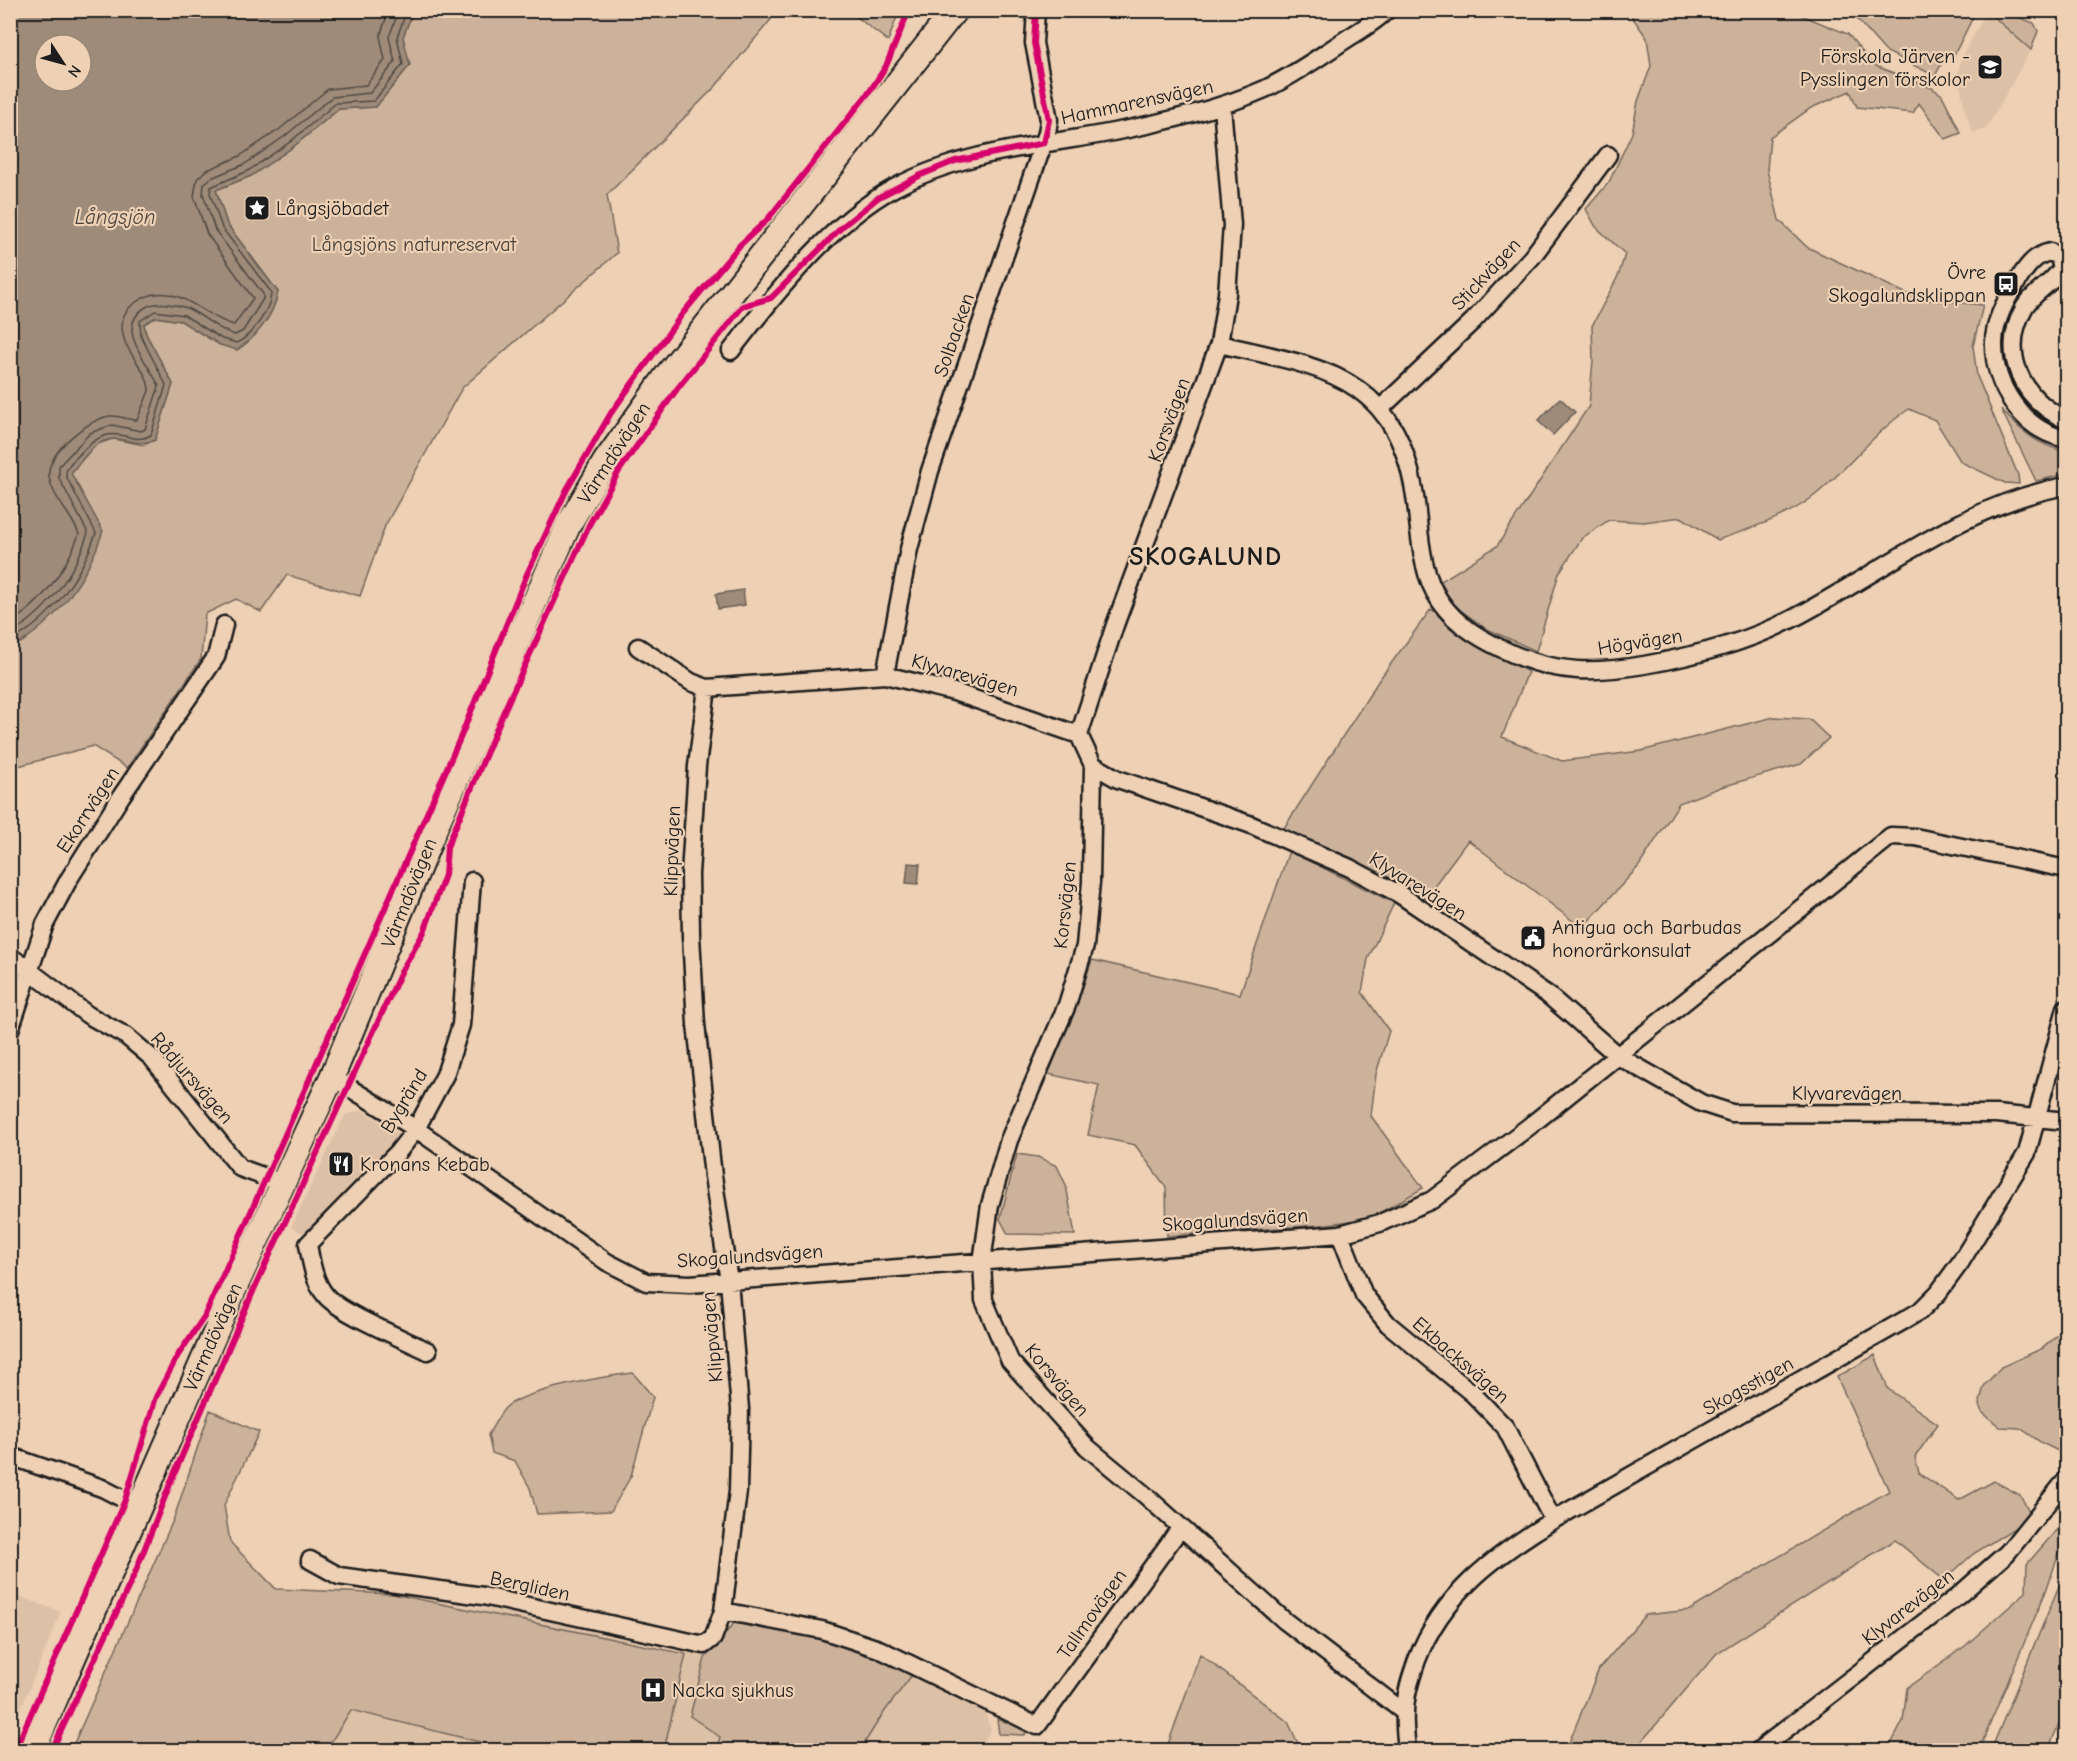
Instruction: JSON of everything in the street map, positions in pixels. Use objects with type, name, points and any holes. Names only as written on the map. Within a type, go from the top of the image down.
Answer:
[{"type":"main road","name":"Värmdövägen","points":[[33,1750],[282,1183],[332,1077],[438,821],[559,546],[605,462],[689,346],[955,10]]},
{"type":"street","name":"Solbacken","points":[[885,675],[909,549],[930,471],[1044,143],[1048,120],[1034,44],[1036,10]]},
{"type":"street","name":"Hammarensvägen","points":[[731,351],[771,298],[843,226],[879,197],[921,175],[956,162],[1044,143],[1106,133],[1222,106],[1266,88],[1305,66],[1387,10]]},
{"type":"street","name":"Korsvägen","points":[[1079,735],[1115,625],[1219,344],[1227,294],[1232,225],[1222,106]]},
{"type":"street","name":"Stickvägen","points":[[1381,408],[1473,321],[1532,257],[1608,155]]},
{"type":"street","points":[[2067,420],[2029,394],[2021,382],[2015,363],[2013,345],[2024,308],[2060,271],[2063,254],[2046,252],[2027,267],[2003,307],[1994,341],[1998,373],[2010,400],[2037,426],[2067,439]]},
{"type":"street","name":"Högvägen","points":[[1219,344],[1311,365],[1339,377],[1381,408],[1397,431],[1409,462],[1424,554],[1431,586],[1438,600],[1447,612],[1492,645],[1533,663],[1560,669],[1600,672],[1658,663],[1734,644],[1793,618],[1961,521],[2041,490],[2067,486]]},
{"type":"street","name":"Ekorrvägen","points":[[10,1030],[45,924],[69,879],[122,795],[216,657],[224,625]]},
{"type":"street","points":[[639,648],[691,682],[707,688]]},
{"type":"street","name":"Klyvarevägen","points":[[707,688],[885,675],[954,692],[1079,735]]},
{"type":"street","name":"Klippvägen","points":[[707,688],[698,766],[690,874],[691,936],[698,1047],[713,1176],[729,1281],[740,1409],[738,1491],[723,1611]]},
{"type":"street","points":[[1079,735],[1094,765]]},
{"type":"street","name":"Korsvägen","points":[[1094,765],[1091,882],[1084,949],[1067,1005],[1009,1140],[990,1205],[982,1262],[984,1300],[1010,1361],[1087,1447],[1181,1527],[1285,1621],[1404,1713]]},
{"type":"street","name":"Klyvarevägen","points":[[1094,765],[1118,779],[1249,824],[1350,868],[1399,894],[1548,995],[1618,1056],[1701,1103],[1732,1113],[2037,1116],[2067,1120]]},
{"type":"street","name":"Skogalundsvägen","points":[[332,1077],[416,1128],[607,1262],[646,1282],[690,1284],[982,1262],[1067,1253],[1340,1234],[1380,1223],[1432,1200],[1618,1056],[1891,836],[1915,837],[2067,869]]},
{"type":"street","name":"Bygränd","points":[[428,1351],[341,1308],[327,1297],[317,1281],[308,1244],[398,1152],[416,1128],[445,1075],[461,1025],[472,881]]},
{"type":"street","name":"Rådjursvägen","points":[[10,956],[88,1015],[126,1036],[152,1058],[240,1168],[282,1183]]},
{"type":"street","name":"Skogsstigen","points":[[1407,1750],[1404,1713],[1410,1679],[1426,1636],[1448,1603],[1475,1575],[1514,1544],[1553,1520],[1832,1363],[1920,1311],[1938,1293],[2006,1191],[2027,1153],[2067,1008]]},
{"type":"street","name":"Ekbacksvägen","points":[[1340,1234],[1364,1295],[1388,1324],[1473,1394],[1505,1427],[1553,1520]]},
{"type":"street","points":[[10,1456],[102,1488],[139,1507]]},
{"type":"street","name":"Klyvarevägen","points":[[1759,1750],[1974,1582],[2007,1553],[2067,1480]]},
{"type":"street","name":"Tallmovägen","points":[[723,1611],[822,1630],[879,1650],[1037,1726],[1181,1527]]},
{"type":"street","name":"Bergliden","points":[[310,1560],[339,1576],[483,1596],[704,1645],[713,1638],[723,1611]]},
{"type":"shaded area","name":"Förskola Järven - Pysslingen förskolor","points":[[1986,12],[2031,50],[1986,129],[1973,133],[1965,111],[1958,74],[1961,59]]},
{"type":"shaded area","points":[[362,1110],[418,1145],[319,1242],[291,1227],[345,1115]]},
{"type":"shaded area","points":[[11,1593],[61,1612],[11,1732]]},
{"type":"shaded area","name":"Nacka sjukhus","points":[[393,1594],[530,1616],[686,1654],[714,1644],[735,1622],[915,1671],[985,1713],[991,1730],[979,1750],[326,1750],[351,1710]]},
{"type":"green space","name":"Långsjöns naturreservat","points":[[413,11],[778,11],[715,87],[607,195],[617,253],[462,388],[385,526],[360,596],[287,575],[261,612],[236,599],[205,614],[201,659],[127,768],[93,746],[11,768],[11,648],[27,639],[71,473],[95,445],[113,439],[144,445],[155,440],[173,384],[146,334],[144,324],[156,317],[181,321],[220,345],[278,292],[227,224],[216,190],[251,176],[293,147],[339,109],[376,107]]},
{"type":"green space","points":[[849,11],[899,11],[888,41]]},
{"type":"green space","points":[[1628,11],[1791,11],[1848,34],[1869,60],[1878,67],[1932,88],[1942,95],[1961,133],[1945,139],[1919,103],[1913,113],[1857,107],[1850,91],[1811,108],[1770,137],[1767,170],[1779,220],[1807,247],[1918,299],[1983,305],[1973,346],[1977,376],[2018,475],[2019,484],[2005,483],[1961,462],[1935,420],[1909,409],[1884,429],[1814,496],[1792,510],[1755,527],[1718,540],[1681,517],[1644,522],[1609,520],[1582,538],[1559,573],[1536,651],[1485,628],[1451,603],[1441,581],[1497,546],[1589,406],[1593,360],[1592,326],[1619,274],[1625,254],[1596,227],[1586,209],[1609,182],[1632,133],[1638,101],[1651,66],[1647,38]]},
{"type":"green space","points":[[1839,11],[1976,11],[1953,57],[1946,55],[1935,76],[1885,51],[1856,18]]},
{"type":"green space","points":[[1987,11],[2001,11],[2034,23],[2038,31],[2031,50]]},
{"type":"green space","points":[[2001,409],[2030,436],[2066,452],[2066,474],[2036,481]]},
{"type":"green space","points":[[1431,609],[1470,639],[1528,672],[1502,737],[1562,761],[1641,751],[1774,717],[1809,719],[1829,738],[1801,764],[1721,787],[1679,803],[1639,866],[1582,928],[1468,840],[1425,898],[1284,828],[1379,680]]},
{"type":"green space","points":[[1289,851],[1394,903],[1368,959],[1362,992],[1389,1031],[1376,1074],[1371,1116],[1423,1188],[1371,1218],[1321,1225],[1167,1236],[1166,1187],[1135,1145],[1088,1135],[1099,1085],[1048,1074],[1074,1013],[1092,960],[1240,994]]},
{"type":"green space","points":[[1017,1154],[1038,1157],[1057,1166],[1066,1185],[1075,1235],[1008,1234],[1000,1219]]},
{"type":"green space","points":[[2066,1327],[2066,1451],[2062,1453],[2020,1428],[2000,1427],[1982,1412],[1979,1405],[1984,1386],[2001,1367],[2043,1348]]},
{"type":"green space","points":[[1875,1355],[1888,1389],[1938,1424],[1915,1457],[1919,1473],[1959,1500],[1994,1481],[2020,1495],[2029,1511],[2024,1522],[1973,1554],[1944,1580],[1895,1540],[1717,1653],[1642,1741],[1637,1750],[1566,1750],[1599,1669],[1645,1615],[1690,1610],[1889,1491],[1837,1377]]},
{"type":"green space","points":[[633,1373],[653,1397],[631,1476],[611,1511],[537,1514],[530,1488],[515,1461],[492,1453],[488,1435],[501,1413],[506,1407],[530,1395],[586,1381]]},
{"type":"green space","points":[[210,1410],[259,1432],[224,1505],[230,1542],[276,1589],[393,1594],[686,1654],[664,1750],[512,1750],[351,1710],[326,1750],[71,1750],[174,1518]]},
{"type":"green space","points":[[2066,1519],[2064,1538],[2046,1591],[1979,1750],[1888,1750],[1903,1721],[1907,1688],[1965,1646],[2026,1592],[2027,1564]]},
{"type":"green space","points":[[2066,1569],[2066,1707],[2048,1750],[1991,1750]]},
{"type":"green space","points":[[735,1622],[804,1633],[849,1646],[915,1671],[882,1715],[860,1750],[716,1750],[720,1737],[690,1716],[705,1658]]},
{"type":"green space","points":[[1200,1654],[1288,1722],[1301,1750],[1166,1750]]},
{"type":"green space","points":[[997,1719],[1027,1728],[1025,1735],[999,1734]]},
{"type":"water","name":"Långsjön","points":[[11,10],[413,11],[403,37],[410,65],[376,107],[339,109],[293,147],[251,176],[216,190],[227,224],[278,292],[273,309],[258,332],[237,350],[220,345],[181,321],[156,317],[144,324],[146,334],[173,384],[155,440],[144,443],[120,439],[101,442],[71,473],[103,531],[89,566],[68,598],[56,613],[27,638],[11,648]]},
{"type":"water","points":[[1560,398],[1575,412],[1553,435],[1538,421]]},
{"type":"water","points":[[743,590],[745,605],[718,609],[716,594]]},
{"type":"water","points":[[908,863],[920,864],[918,884],[906,883]]},
{"type":"cycle path","points":[[15,1750],[125,1500],[156,1397],[178,1355],[204,1317],[461,736],[527,574],[566,491],[611,413],[683,313],[740,245],[767,220],[870,91],[886,66],[909,10]]},
{"type":"cycle path","points":[[52,1750],[135,1573],[172,1479],[255,1287],[402,970],[424,932],[445,875],[447,847],[504,711],[589,525],[619,471],[677,389],[743,306],[771,298],[843,226],[879,197],[921,175],[955,161],[1044,143],[1049,120],[1034,43],[1036,10]]},
{"type":"place","name":"Förskola Järven - Pysslingen förskolor","points":[[1990,67]]},
{"type":"place","name":"Långsjöbadet","points":[[257,208]]},
{"type":"place","name":"Övre Skogalundsklippan","points":[[2006,284]]},
{"type":"place","name":"Antigua och Barbudas honorärkonsulat","points":[[1533,938]]},
{"type":"place","name":"Kronans Kebab","points":[[341,1164]]},
{"type":"place","name":"Nacka sjukhus","points":[[653,1690]]},
{"type":"district","name":"SKOGALUND","points":[[1206,557]]}]
